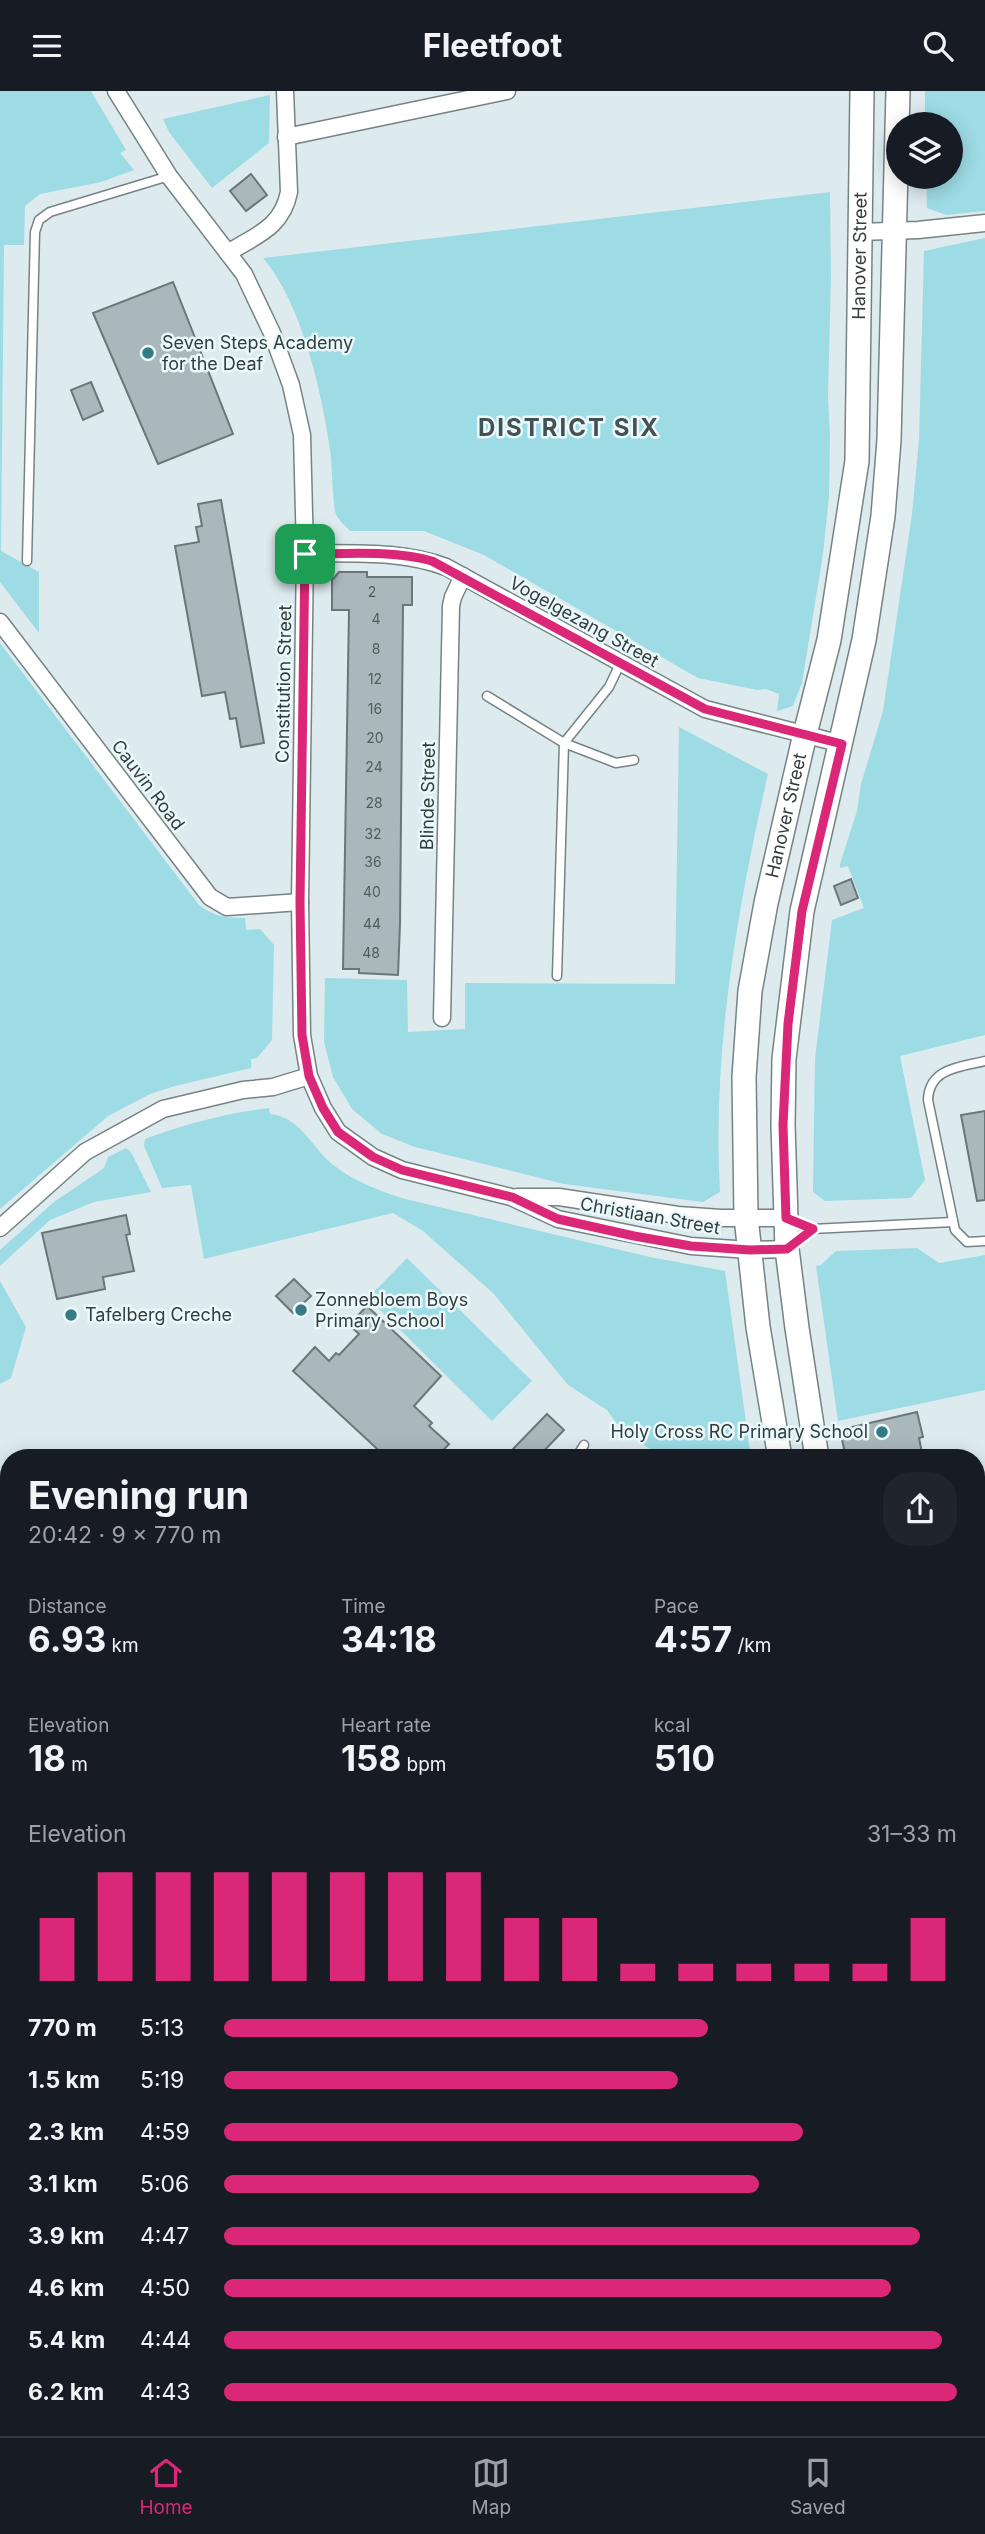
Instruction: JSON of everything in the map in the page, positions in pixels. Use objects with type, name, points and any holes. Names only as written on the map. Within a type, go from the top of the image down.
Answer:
[{"type":"street","name":"Constitution Street","points":[[116,91],[169,177],[244,274],[291,385],[302,435],[305,554],[300,902],[302,1035],[309,1076]]},
{"type":"street","points":[[228,253],[273,225],[282,214],[289,192],[285,91]]},
{"type":"street","points":[[286,137],[463,96],[507,91]]},
{"type":"street","name":"Hanover Street","points":[[778,1449],[758,1327],[746,1217],[744,1077],[750,991],[766,903],[829,640],[856,461],[862,91]]},
{"type":"street","name":"Hanover Street","points":[[816,1449],[787,1249],[783,1125],[788,1024],[802,911],[864,640],[888,477],[898,91]]},
{"type":"street","points":[[859,232],[896,232],[985,223]]},
{"type":"street","name":"Vogelgezang Street","points":[[305,554],[389,554],[417,557],[446,567],[705,709],[842,744]]},
{"type":"street","name":"Blinde Street","points":[[442,1019],[451,606],[463,576]]},
{"type":"street","name":"Cauvin Road","points":[[0,622],[210,897],[227,907],[300,902]]},
{"type":"street","points":[[0,1228],[85,1152],[163,1109],[243,1090],[273,1087],[309,1076]]},
{"type":"street","name":"Christiaan Street","points":[[309,1076],[323,1108],[338,1132],[373,1157],[402,1170],[512,1197],[558,1219],[579,1224],[691,1246],[750,1250],[787,1249]]},
{"type":"street","name":"Christiaan Street","points":[[512,1197],[559,1197],[678,1215],[786,1218]]},
{"type":"lane","points":[[27,561],[34,232],[39,220],[50,212],[169,177]]},
{"type":"lane","points":[[557,976],[564,743],[610,687],[620,664]]},
{"type":"lane","points":[[487,696],[564,743],[616,763],[634,760]]},
{"type":"lane","points":[[985,1061],[946,1070],[933,1081],[928,1100],[953,1222],[959,1235],[967,1242],[985,1241]]},
{"type":"lane","points":[[786,1218],[813,1229],[953,1222]]},
{"type":"lane","points":[[787,1249],[813,1229]]},
{"type":"lane","points":[[582,1449],[584,1445]]},
{"type":"shaded area","points":[[0,91],[91,91],[126,150],[120,153],[134,170],[101,182],[40,194],[25,206],[24,245],[4,245],[1,551],[39,572],[39,633],[0,582]]},
{"type":"shaded area","points":[[925,91],[985,91],[985,211],[946,215],[927,208],[926,189],[963,189],[963,112],[925,112]]},
{"type":"shaded area","points":[[270,95],[269,143],[212,188],[169,132],[163,119]]},
{"type":"shaded area","points":[[830,192],[829,496],[823,554],[802,683],[793,706],[777,711],[779,694],[766,689],[757,690],[698,678],[484,555],[424,531],[350,531],[338,518],[326,427],[308,349],[288,298],[263,258]]},
{"type":"shaded area","points":[[985,238],[985,1035],[900,1056],[925,1180],[911,1198],[825,1201],[813,1192],[815,1059],[832,920],[864,908],[848,866],[840,868],[840,864],[883,711],[912,514],[919,440],[924,251]]},
{"type":"shaded area","points":[[0,643],[199,905],[221,916],[245,918],[246,930],[260,929],[274,945],[272,1040],[257,1058],[251,1059],[251,1068],[150,1094],[108,1116],[0,1209]]},
{"type":"shaded area","points":[[679,727],[768,774],[746,877],[723,1034],[718,1139],[720,1192],[703,1202],[564,1184],[415,1147],[382,1134],[352,1109],[333,1077],[324,1042],[325,978],[407,980],[408,1032],[465,1029],[465,983],[675,984]]},
{"type":"shaded area","points":[[269,1108],[270,1114],[281,1116],[299,1128],[328,1160],[344,1173],[405,1199],[650,1257],[725,1271],[750,1449],[649,1449],[616,1423],[607,1410],[568,1385],[494,1294],[423,1231],[393,1213],[204,1259],[191,1185],[162,1188],[144,1146],[145,1139],[238,1113]]},
{"type":"shaded area","points":[[126,1148],[131,1152],[151,1192],[94,1202],[50,1220],[0,1266],[0,1250],[54,1202],[104,1168],[108,1157]]},
{"type":"shaded area","points":[[917,1248],[939,1263],[985,1255],[985,1390],[838,1421],[816,1266],[821,1265],[836,1251]]},
{"type":"shaded area","points":[[407,1258],[532,1381],[492,1421],[368,1298]]},
{"type":"shaded area","points":[[0,1281],[26,1327],[11,1378],[0,1384]]},
{"type":"building","points":[[251,174],[267,195],[246,211],[230,191]]},
{"type":"building","points":[[173,282],[233,434],[158,464],[93,313]]},
{"type":"building","points":[[91,382],[103,411],[83,420],[71,390]]},
{"type":"building","points":[[221,500],[264,743],[241,747],[236,718],[230,719],[225,692],[202,696],[175,546],[199,542],[196,527],[202,526],[198,504]]},
{"type":"building","points":[[339,572],[367,572],[367,577],[412,577],[412,605],[403,605],[398,975],[359,973],[359,969],[343,969],[349,610],[332,610],[332,580]]},
{"type":"building","points":[[851,879],[858,898],[841,905],[834,886]]},
{"type":"building","points":[[985,1111],[985,1200],[977,1201],[961,1115]]},
{"type":"building","points":[[126,1215],[130,1234],[126,1235],[134,1271],[103,1277],[105,1289],[57,1299],[42,1233]]},
{"type":"building","points":[[294,1279],[311,1296],[293,1313],[276,1296]]},
{"type":"building","points":[[367,1306],[441,1376],[414,1406],[432,1423],[429,1426],[449,1444],[444,1449],[377,1449],[293,1371],[315,1347],[329,1361],[336,1353],[339,1355],[359,1334],[349,1325]]},
{"type":"building","name":"Holy Cross RC Primary School","points":[[917,1412],[923,1437],[919,1438],[921,1449],[844,1449],[841,1435],[849,1434],[848,1428]]},
{"type":"building","points":[[547,1414],[564,1430],[546,1449],[513,1449]]},
{"type":"place","name":"Seven Steps Academy for the Deaf","points":[[148,353]]},
{"type":"place","name":"Zonnebloem Boys Primary School","points":[[301,1310]]},
{"type":"place","name":"Tafelberg Creche","points":[[71,1315]]},
{"type":"place","name":"Holy Cross RC Primary School","points":[[882,1432]]},
{"type":"district","name":"DISTRICT SIX","points":[[569,428]]},
{"type":"route","points":[[305,554],[389,554],[432,561],[705,709],[842,744],[802,911],[784,1059],[786,1218],[813,1229],[787,1249],[750,1250],[691,1246],[558,1219],[512,1197],[402,1170],[373,1157],[338,1132],[323,1108],[309,1076],[302,1035],[304,1022],[300,902],[305,554]]}]
